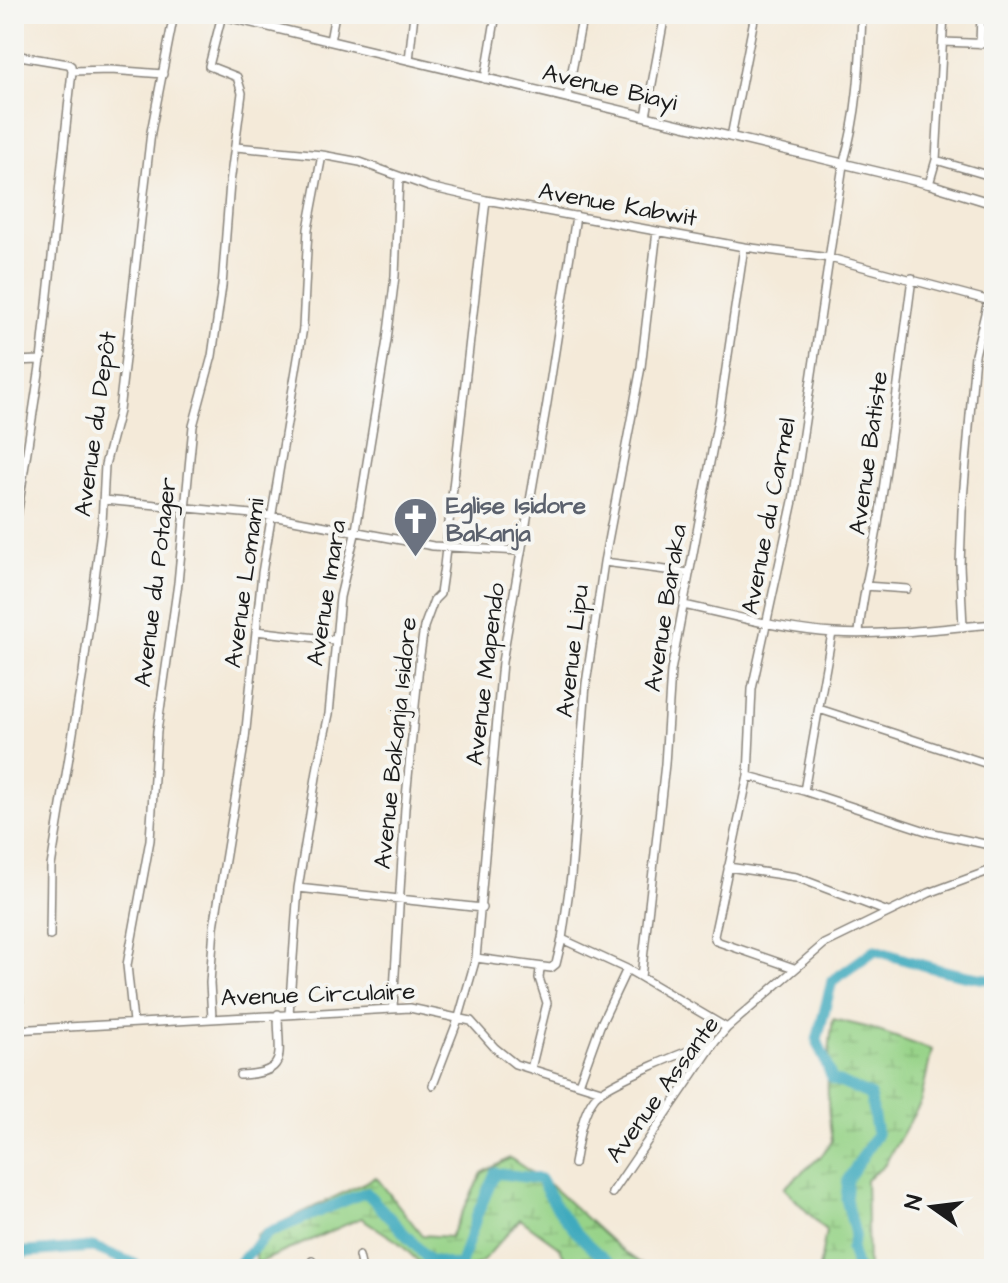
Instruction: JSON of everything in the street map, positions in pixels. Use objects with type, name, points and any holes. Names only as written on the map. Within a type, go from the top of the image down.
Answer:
[{"type":"street","name":"Avenue du Depôt","points":[[50,936],[51,866],[83,672],[104,500],[105,465],[124,377],[151,132],[174,14]]},
{"type":"street","points":[[330,41],[335,14]]},
{"type":"street","points":[[409,60],[414,14]]},
{"type":"street","points":[[485,79],[496,14]]},
{"type":"street","points":[[567,97],[583,14]]},
{"type":"street","points":[[646,116],[665,14]]},
{"type":"street","points":[[731,137],[755,14]]},
{"type":"street","name":"Avenue du Carmel","points":[[794,968],[714,940],[748,776],[751,699],[793,501],[843,165],[853,132],[860,80],[862,14]]},
{"type":"street","points":[[929,184],[936,160],[944,14]]},
{"type":"street","points":[[980,44],[981,14]]},
{"type":"street","name":"Avenue Biayi","points":[[219,15],[247,18],[485,79],[929,184],[994,204]]},
{"type":"street","name":"Avenue du Potager","points":[[133,1022],[127,965],[150,840],[158,716],[178,583],[193,426],[209,367],[222,286],[236,147],[241,84],[231,72],[208,65],[219,15]]},
{"type":"street","points":[[943,42],[994,44]]},
{"type":"street","points":[[14,55],[68,64],[72,71],[41,360],[14,536]]},
{"type":"street","points":[[72,71],[163,74]]},
{"type":"street","name":"Avenue Kabwit","points":[[236,147],[360,162],[399,177],[486,200],[744,247],[830,258],[991,302]]},
{"type":"street","name":"Avenue Lomami","points":[[212,1018],[210,983],[214,927],[245,739],[272,516],[303,328],[308,229],[322,155]]},
{"type":"street","points":[[936,160],[994,177]]},
{"type":"street","name":"Avenue Imara","points":[[289,1014],[298,888],[329,714],[334,640],[379,397],[394,289],[399,177]]},
{"type":"street","name":"Avenue Bakanja Isidore","points":[[393,1007],[420,655],[430,608],[440,594],[486,200]]},
{"type":"street","name":"Avenue Mapendo","points":[[433,1085],[459,1017],[476,958],[502,662],[576,216]]},
{"type":"street","name":"Avenue Lipu","points":[[540,969],[555,966],[562,939],[571,876],[586,684],[604,562],[641,367],[657,231]]},
{"type":"street","name":"Avenue Baraka","points":[[641,977],[665,764],[671,671],[720,409],[744,247]]},
{"type":"street","name":"Avenue Batiste","points":[[859,633],[861,600],[872,558],[912,278]]},
{"type":"street","points":[[963,627],[960,565],[962,511],[975,355],[991,302]]},
{"type":"street","points":[[14,361],[41,360]]},
{"type":"street","points":[[104,500],[272,516],[433,546],[521,551]]},
{"type":"street","points":[[604,562],[689,573]]},
{"type":"street","points":[[865,586],[907,589]]},
{"type":"street","points":[[683,605],[832,633],[994,624]]},
{"type":"street","points":[[256,631],[334,640]]},
{"type":"street","points":[[804,791],[832,633]]},
{"type":"street","points":[[819,709],[994,766]]},
{"type":"street","points":[[748,776],[902,824],[994,846]]},
{"type":"street","points":[[728,867],[796,877],[888,912]]},
{"type":"street","name":"Avenue Assante","points":[[612,1193],[715,1042],[794,968],[824,944],[888,912],[994,869]]},
{"type":"street","points":[[298,888],[482,908]]},
{"type":"street","points":[[562,939],[627,969],[727,1028]]},
{"type":"street","points":[[476,958],[540,969],[539,978],[547,1003],[531,1069]]},
{"type":"street","points":[[14,964],[18,985],[17,1030]]},
{"type":"street","points":[[579,1084],[600,1026],[627,969]]},
{"type":"street","name":"Avenue Circulaire","points":[[17,1030],[393,1007],[419,1009],[471,1021],[507,1058],[523,1068],[601,1091]]},
{"type":"street","points":[[240,1075],[261,1074],[274,1067],[278,1060],[278,1014]]},
{"type":"street","points":[[574,1164],[589,1107],[601,1091],[676,1056],[715,1042]]},
{"type":"street","points":[[359,1256],[362,1269]]},
{"type":"green space","points":[[833,1019],[870,1028],[932,1050],[920,1104],[883,1167],[866,1179],[868,1269],[819,1269],[826,1231],[784,1188],[821,1156],[832,1141],[828,1080]]},
{"type":"green space","points":[[510,1158],[550,1185],[620,1249],[649,1269],[570,1269],[560,1248],[520,1219],[483,1261],[469,1269],[422,1265],[398,1242],[361,1218],[256,1264],[256,1235],[376,1177],[422,1235],[450,1237],[482,1173]]},
{"type":"waterway","points":[[857,1269],[851,1249],[855,1234],[846,1199],[848,1179],[877,1134],[870,1095],[832,1079],[817,1040],[832,981],[875,950],[948,972],[994,980]]},
{"type":"waterway","points":[[234,1269],[268,1233],[366,1192],[428,1259],[460,1267],[495,1173],[540,1179],[573,1229],[617,1269]]},
{"type":"waterway","points":[[14,1253],[93,1247],[135,1264],[138,1269]]},
{"type":"place","name":"Eglise Isidore Bakanja","points":[[415,558]]}]
